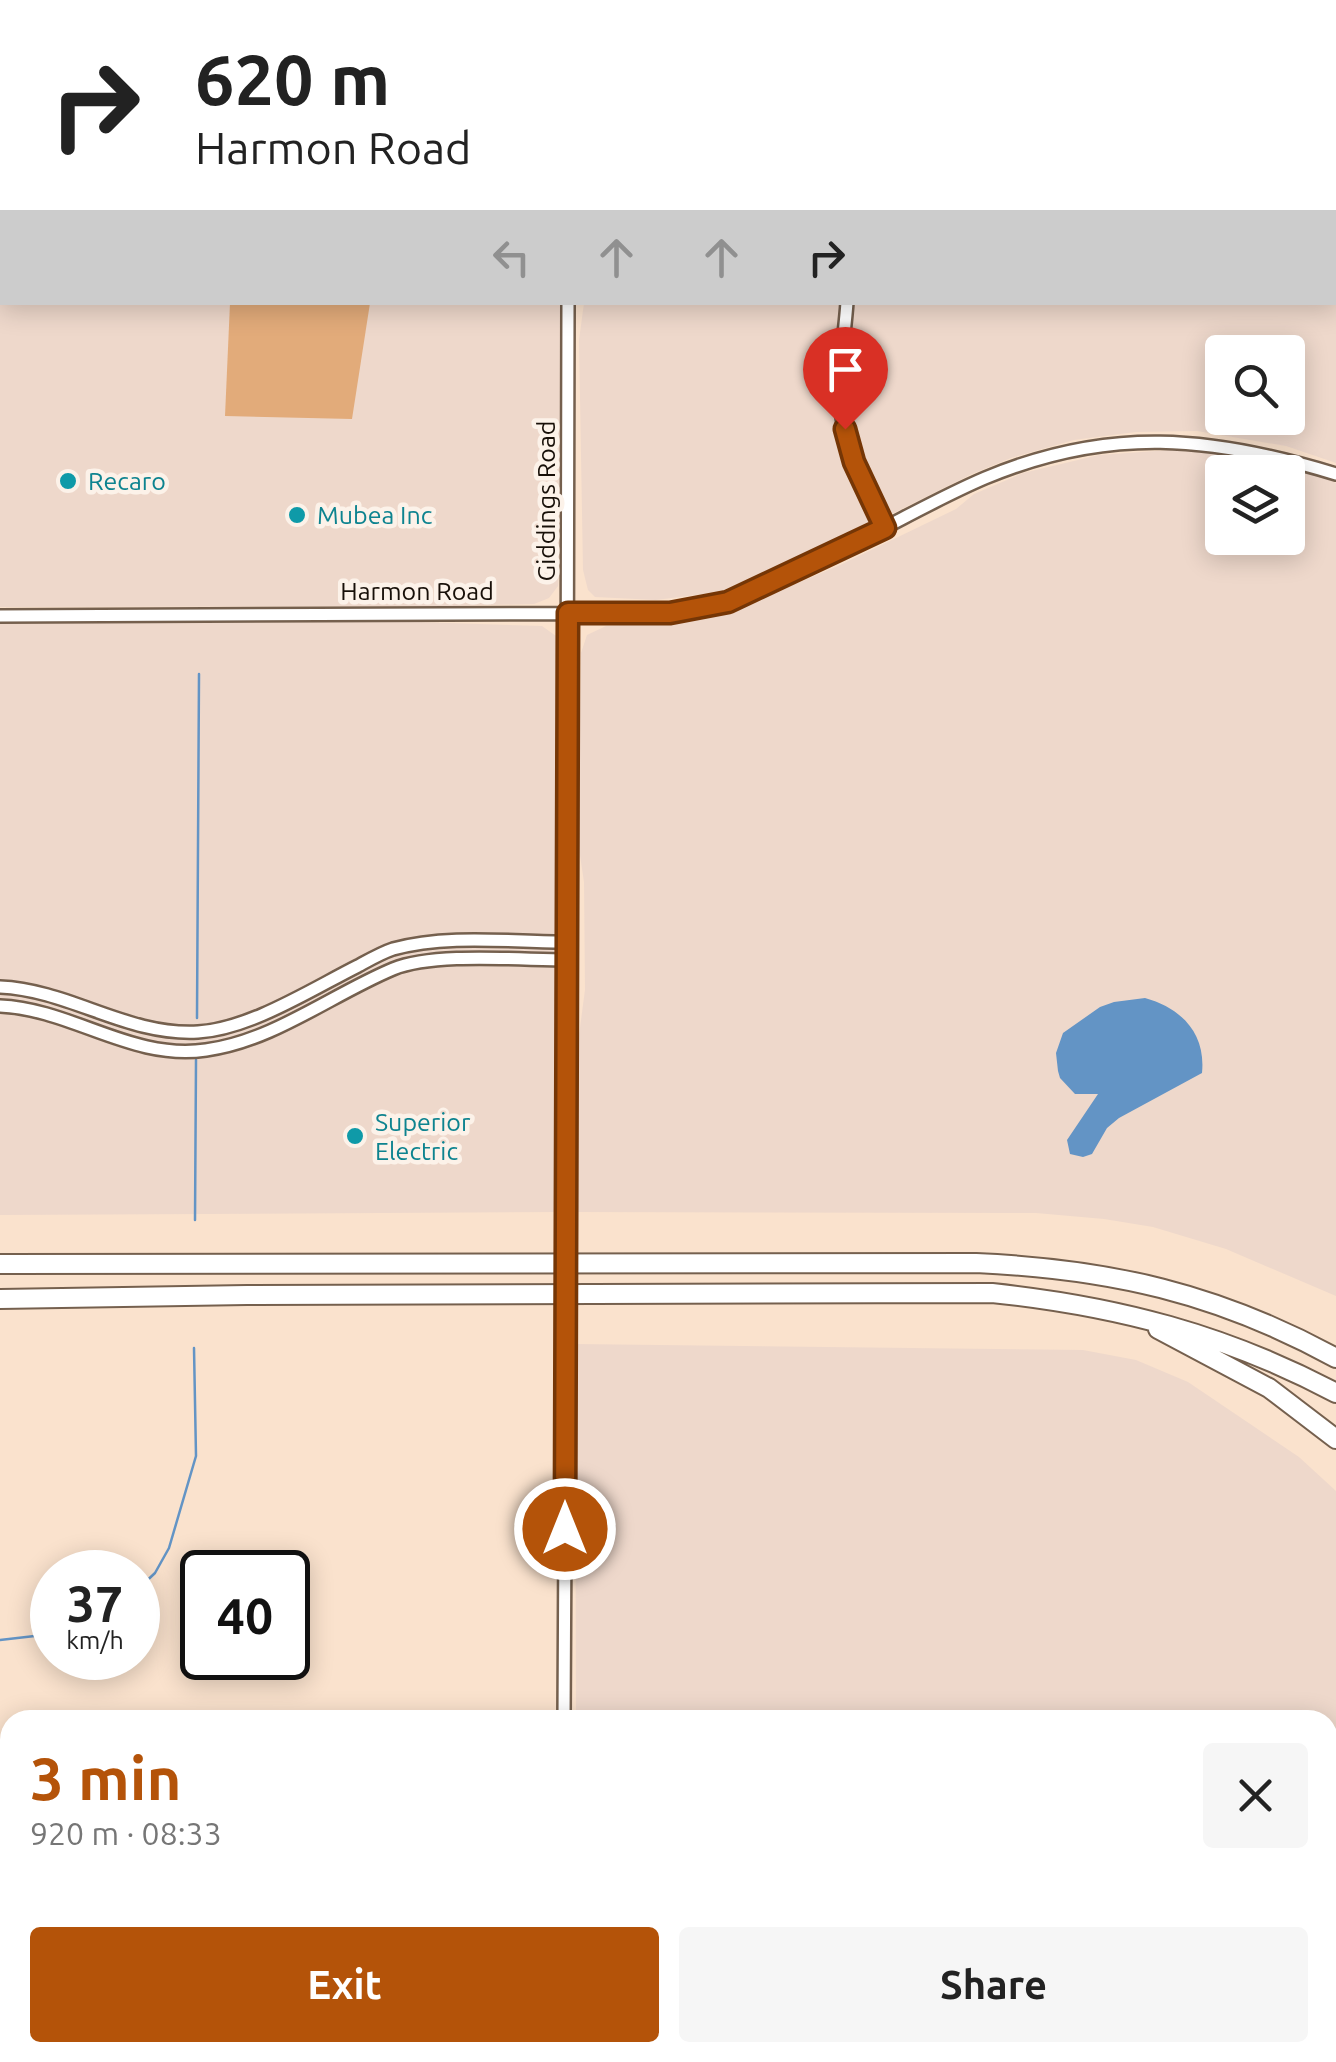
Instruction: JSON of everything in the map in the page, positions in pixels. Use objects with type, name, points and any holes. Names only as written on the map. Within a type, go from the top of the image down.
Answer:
[{"type":"highway","points":[[0,1264],[1036,1265],[1090,1271],[1206,1299],[1256,1318],[1336,1358]]},
{"type":"highway","points":[[0,1299],[321,1294],[992,1293],[1131,1315],[1232,1345],[1336,1393]]},
{"type":"highway","points":[[1131,1315],[1269,1388],[1336,1439]]},
{"type":"street","name":"Giddings Road","points":[[564,1710],[568,305]]},
{"type":"street","points":[[846,305],[840,396],[845,429],[854,462],[885,528]]},
{"type":"street","name":"Harmon Road","points":[[0,616],[670,613],[728,602],[985,478],[1106,443],[1224,445],[1336,474]]},
{"type":"street","points":[[0,987],[59,996],[130,1025],[163,1032],[202,1032],[242,1023],[391,950],[436,942],[567,942]]},
{"type":"street","points":[[0,1006],[54,1014],[141,1046],[204,1051],[249,1040],[397,967],[438,960],[567,960]]},
{"type":"shaded area","points":[[0,305],[562,305],[559,574],[558,586],[549,598],[534,604],[453,606],[0,607]]},
{"type":"shaded area","points":[[230,305],[370,305],[352,419],[225,416]]},
{"type":"shaded area","points":[[584,305],[1336,305],[1336,463],[1286,446],[1221,435],[1305,435],[1305,335],[1205,335],[1205,432],[1136,432],[1074,440],[1011,458],[728,591],[656,600],[595,597],[588,590],[583,570],[579,340]]},
{"type":"shaded area","points":[[1170,450],[1240,455],[1205,455],[1205,555],[1305,555],[1305,471],[1336,483],[1336,1296],[1226,1249],[1153,1227],[1104,1219],[1036,1213],[572,1212],[579,1035],[585,990],[584,882],[578,842],[581,653],[587,635],[606,626],[680,621],[731,611],[838,566],[956,509],[974,494],[1023,473],[1099,455]]},
{"type":"shaded area","points":[[388,621],[542,626],[556,636],[559,644],[559,1212],[0,1215],[0,623]]},
{"type":"shaded area","points":[[575,1344],[1083,1350],[1136,1360],[1188,1382],[1299,1457],[1336,1491],[1336,1710],[576,1710]]},
{"type":"water","points":[[1145,998],[1170,1008],[1188,1024],[1200,1046],[1202,1073],[1119,1118],[1107,1128],[1092,1154],[1070,1154],[1067,1140],[1098,1094],[1075,1094],[1060,1078],[1056,1053],[1063,1033],[1100,1007]]},
{"type":"waterway","points":[[197,1018],[199,674]]},
{"type":"waterway","points":[[195,1220],[196,1060]]},
{"type":"waterway","points":[[160,1564],[169,1548],[196,1456],[194,1348]]},
{"type":"waterway","points":[[0,1640],[30,1637]]},
{"type":"place","name":"Recaro","points":[[68,481]]},
{"type":"place","name":"Mubea Inc","points":[[297,515]]},
{"type":"place","name":"Superior Electric","points":[[355,1136]]},
{"type":"route","points":[[565,1529],[568,613],[670,613],[728,602],[885,528],[854,462],[845,429]]}]
